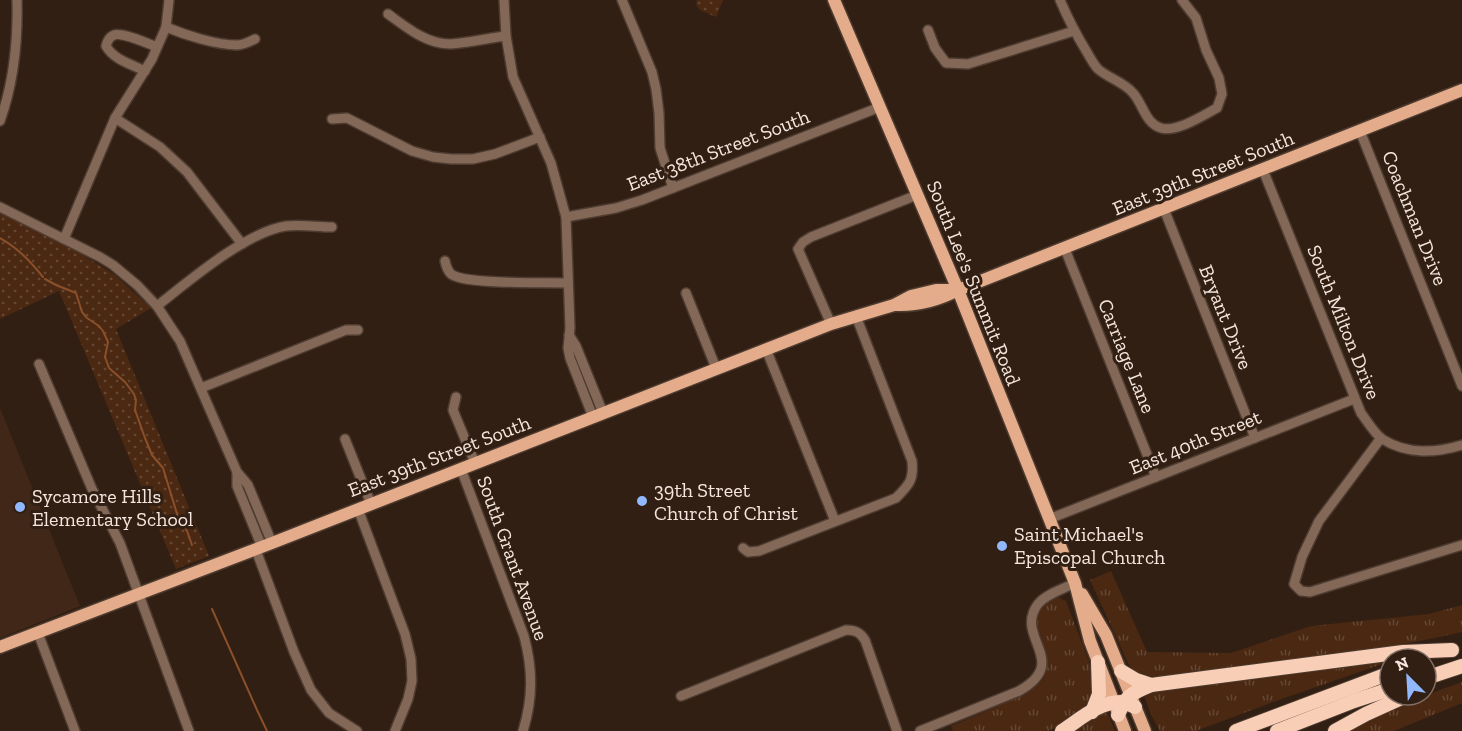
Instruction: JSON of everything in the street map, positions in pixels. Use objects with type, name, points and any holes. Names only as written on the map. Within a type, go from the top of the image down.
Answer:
[{"type":"highway","points":[[1121,671],[1136,680],[1151,685],[1403,652],[1457,648]]},
{"type":"highway","points":[[1438,655],[1457,648]]},
{"type":"highway","points":[[1092,712],[1099,694],[1098,662]]},
{"type":"highway","points":[[1438,674],[1457,668]]},
{"type":"highway","points":[[1438,679],[1457,668]]},
{"type":"highway","points":[[1236,731],[1378,678]]},
{"type":"highway","points":[[1062,731],[1103,706],[1124,704],[1151,685]]},
{"type":"highway","points":[[1276,731],[1378,694]]},
{"type":"highway","points":[[1335,731],[1381,707]]},
{"type":"main road","name":"South Lee's Summit Road","points":[[834,0],[957,290],[1075,583],[1090,641],[1098,662],[1124,704],[1145,731]]},
{"type":"main road","name":"East 39th Street South","points":[[0,647],[263,547],[831,324],[894,305],[913,306],[941,299],[957,290],[1462,90]]},
{"type":"main road","name":"South Lee's Summit Road","points":[[1075,583],[1106,635],[1121,671],[1125,731]]},
{"type":"street","points":[[0,121],[5,108],[16,46],[17,0]]},
{"type":"street","points":[[64,238],[115,118],[145,70],[166,27],[169,0]]},
{"type":"street","points":[[504,0],[506,36],[513,77],[540,136],[556,179],[566,217],[569,335],[576,346],[598,415]]},
{"type":"street","points":[[622,0],[656,89],[660,148],[673,188]]},
{"type":"street","points":[[1060,0],[1074,31],[1097,69],[1131,90],[1145,115],[1154,125],[1164,129],[1177,127],[1217,108],[1222,94],[1219,78],[1206,50],[1196,18],[1182,0]]},
{"type":"street","points":[[388,14],[410,30],[437,42],[450,44],[506,36]]},
{"type":"street","points":[[166,27],[184,34],[238,45],[255,39]]},
{"type":"street","points":[[928,30],[935,48],[946,63],[968,64],[1074,31]]},
{"type":"street","points":[[145,70],[110,53],[106,46],[108,40],[113,35],[120,34],[157,47]]},
{"type":"street","name":"East 38th Street South","points":[[566,217],[642,200],[880,107]]},
{"type":"street","points":[[115,118],[160,147],[187,172],[242,244]]},
{"type":"street","points":[[332,120],[347,118],[412,151],[451,159],[473,159],[495,154],[540,136]]},
{"type":"street","name":"Coachman Drive","points":[[1360,131],[1462,386]]},
{"type":"street","name":"South Milton Drive","points":[[1263,170],[1361,413],[1381,438],[1403,448],[1430,452],[1462,445]]},
{"type":"street","points":[[831,324],[798,249],[803,242],[812,237],[917,195]]},
{"type":"street","points":[[0,207],[113,265],[157,306],[180,341],[237,472],[248,485],[263,547],[294,652],[311,690],[329,712],[357,731]]},
{"type":"street","name":"Bryant Drive","points":[[1164,209],[1255,438]]},
{"type":"street","points":[[157,306],[204,270],[265,231],[298,225],[332,227]]},
{"type":"street","name":"Carriage Lane","points":[[1065,249],[1156,477]]},
{"type":"street","points":[[445,261],[447,268],[457,277],[480,281],[568,283]]},
{"type":"street","points":[[686,292],[716,368]]},
{"type":"street","points":[[743,548],[748,552],[759,551],[896,498],[907,487],[914,475],[912,461],[856,316]]},
{"type":"street","points":[[201,388],[346,330],[358,330]]},
{"type":"street","points":[[766,349],[835,522]]},
{"type":"street","points":[[39,364],[92,489],[120,543],[189,731]]},
{"type":"street","points":[[456,397],[453,410],[475,463]]},
{"type":"street","name":"East 40th Street","points":[[1049,519],[1354,399]]},
{"type":"street","points":[[1381,438],[1312,532],[1294,584],[1301,591],[1310,592],[1462,545]]},
{"type":"street","points":[[345,439],[371,504]]},
{"type":"street","name":"South Grant Avenue","points":[[461,469],[524,636],[529,656],[532,675],[529,711],[523,731]]},
{"type":"street","points":[[358,509],[405,634],[411,658],[412,681],[408,699],[395,731]]},
{"type":"street","points":[[920,731],[1031,684],[1041,674],[1043,662],[1032,628],[1034,611],[1046,597],[1075,583]]},
{"type":"street","points":[[681,696],[846,630],[854,630],[865,640],[897,731]]},
{"type":"street","points":[[38,633],[75,731]]},
{"type":"shaded area","name":"Sycamore Hills Elementary School","points":[[0,408],[80,606],[0,638]]},
{"type":"green space","points":[[697,0],[723,0],[716,17],[700,10],[696,5]]},
{"type":"green space","points":[[0,212],[75,250],[115,275],[151,308],[116,329],[209,556],[176,569],[59,291],[0,319]]},
{"type":"green space","points":[[1111,571],[1147,652],[1231,653],[1311,626],[1429,614],[1462,605],[1462,632],[1387,647],[1311,658],[1158,677],[1149,676],[1138,673],[1129,665],[1090,580]]},
{"type":"green space","points":[[1057,597],[1066,601],[1093,672],[1095,684],[1091,702],[1083,710],[1049,731],[953,731],[951,726],[1015,698],[1043,679],[1046,660],[1036,625],[1037,616],[1045,604]]},
{"type":"green space","points":[[1378,661],[1378,665],[1196,731],[1160,731],[1144,695],[1149,692]]},
{"type":"green space","points":[[1462,682],[1462,703],[1394,731],[1347,731],[1393,707],[1438,707],[1438,691]]},
{"type":"green space","points":[[1106,710],[1115,731],[1071,731]]},
{"type":"waterway","points":[[0,238],[23,255],[43,277]]},
{"type":"waterway","points":[[45,279],[76,293],[82,312],[103,331],[108,342],[105,357],[109,368],[125,382],[134,394],[135,410],[145,438],[152,455],[163,468],[178,517],[192,545]]},
{"type":"waterway","points":[[212,609],[267,731]]},
{"type":"place","name":"39th Street Church of Christ","points":[[642,501]]},
{"type":"place","name":"Sycamore Hills Elementary School","points":[[20,507]]},
{"type":"place","name":"Saint Michael's Episcopal Church","points":[[1002,546]]}]
